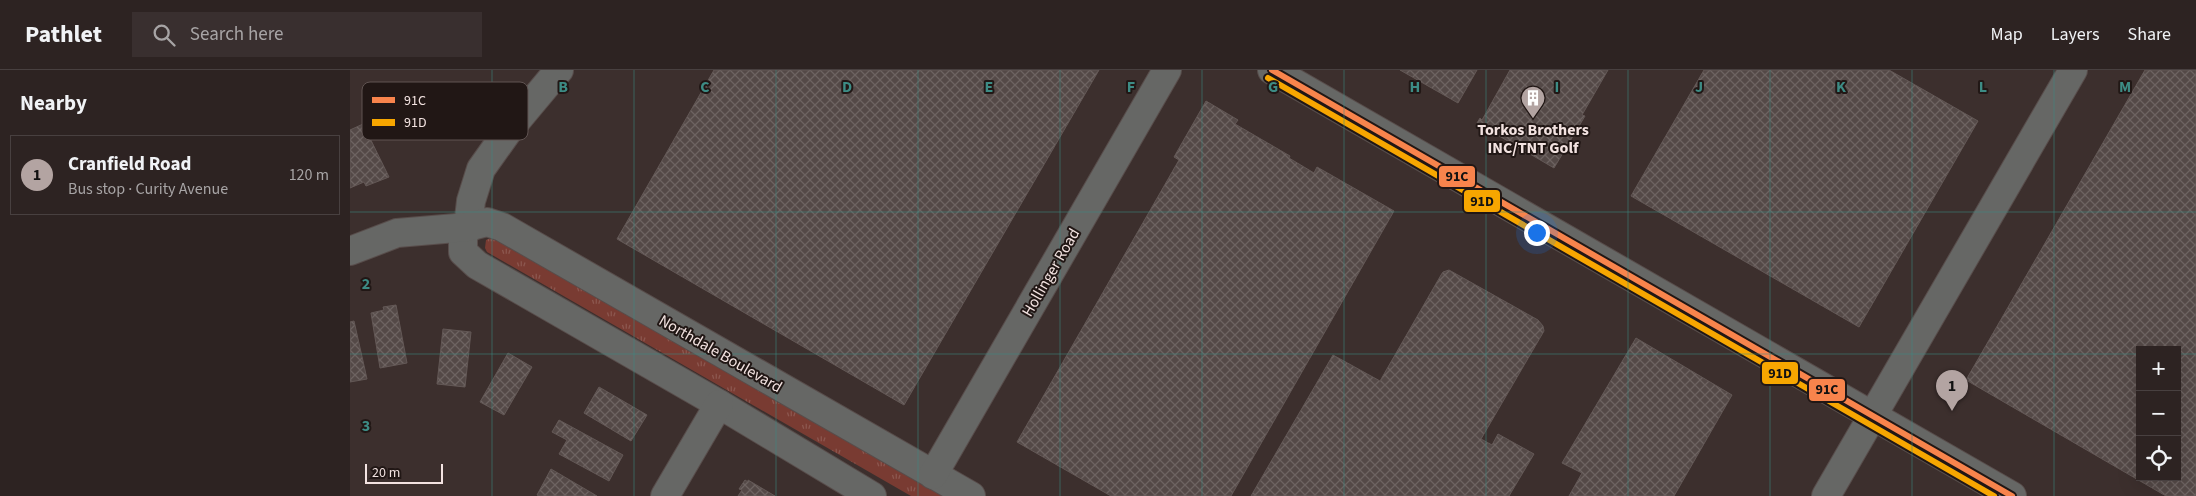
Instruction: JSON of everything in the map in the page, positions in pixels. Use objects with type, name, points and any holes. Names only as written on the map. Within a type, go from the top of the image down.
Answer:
[{"type":"street","points":[[528,109],[559,70]]},
{"type":"street","name":"Hollinger Road","points":[[933,475],[1166,70]]},
{"type":"street","points":[[1272,70],[1649,288],[1873,414],[2012,496]]},
{"type":"street","points":[[1826,496],[2073,70]]},
{"type":"street","points":[[504,140],[481,169],[471,201],[468,227],[462,237],[463,252],[477,264],[719,404],[872,496]]},
{"type":"street","name":"Northdale Boulevard","points":[[350,251],[397,233],[468,227],[486,222],[502,227],[971,496]]},
{"type":"street","points":[[665,496],[719,404]]},
{"type":"green space","points":[[495,238],[943,496],[911,496],[487,252],[485,248],[486,240]]},
{"type":"building","points":[[714,70],[1099,70],[904,405],[617,239]]},
{"type":"building","points":[[1400,70],[1477,70],[1458,103]]},
{"type":"building","name":"Torkos Brothers INC/TNT Golf","points":[[1510,70],[1608,70],[1582,115],[1585,116],[1554,168],[1477,123],[1480,118],[1482,120]]},
{"type":"building","points":[[1704,70],[1889,70],[1978,121],[1859,327],[1631,196]]},
{"type":"building","points":[[2145,70],[2196,70],[2196,496],[2166,496],[2140,481],[2181,481],[2181,346],[2136,346],[2136,479],[1966,380]]},
{"type":"building","points":[[1206,101],[1238,120],[1235,124],[1290,156],[1289,158],[1314,173],[1317,167],[1394,211],[1231,496],[1111,496],[1017,442],[1179,160],[1174,157]]},
{"type":"building","points":[[362,124],[362,140],[371,140],[389,177],[366,186],[364,182],[350,188],[350,130]]},
{"type":"building","points":[[1449,270],[1538,320],[1543,326],[1544,331],[1481,439],[1492,445],[1498,434],[1534,454],[1509,496],[1251,496],[1333,355],[1380,381],[1441,275]]},
{"type":"building","points":[[396,305],[407,363],[380,368],[371,313],[384,310],[383,307]]},
{"type":"building","points":[[354,321],[367,379],[350,382],[350,322]]},
{"type":"building","points":[[443,329],[471,332],[465,387],[437,384]]},
{"type":"building","points":[[1636,338],[1732,395],[1674,496],[1569,496],[1582,473],[1562,463]]},
{"type":"building","points":[[508,353],[532,367],[504,415],[480,402]]},
{"type":"building","points":[[599,387],[647,415],[631,441],[584,413]]},
{"type":"building","points":[[559,420],[623,455],[609,481],[559,454],[567,440],[552,432]]},
{"type":"building","points":[[551,469],[597,496],[537,495]]},
{"type":"building","points":[[745,480],[775,496],[738,496],[742,490],[739,489]]},
{"type":"transit line","name":"91C","points":[[1272,70],[2012,496]]},
{"type":"transit line","name":"91D","points":[[1268,78],[1994,496]]},
{"type":"place","name":"Torkos Brothers INC/TNT Golf","points":[[1533,119]]},
{"type":"place","name":"Cranfield Road","points":[[1952,411]]}]
